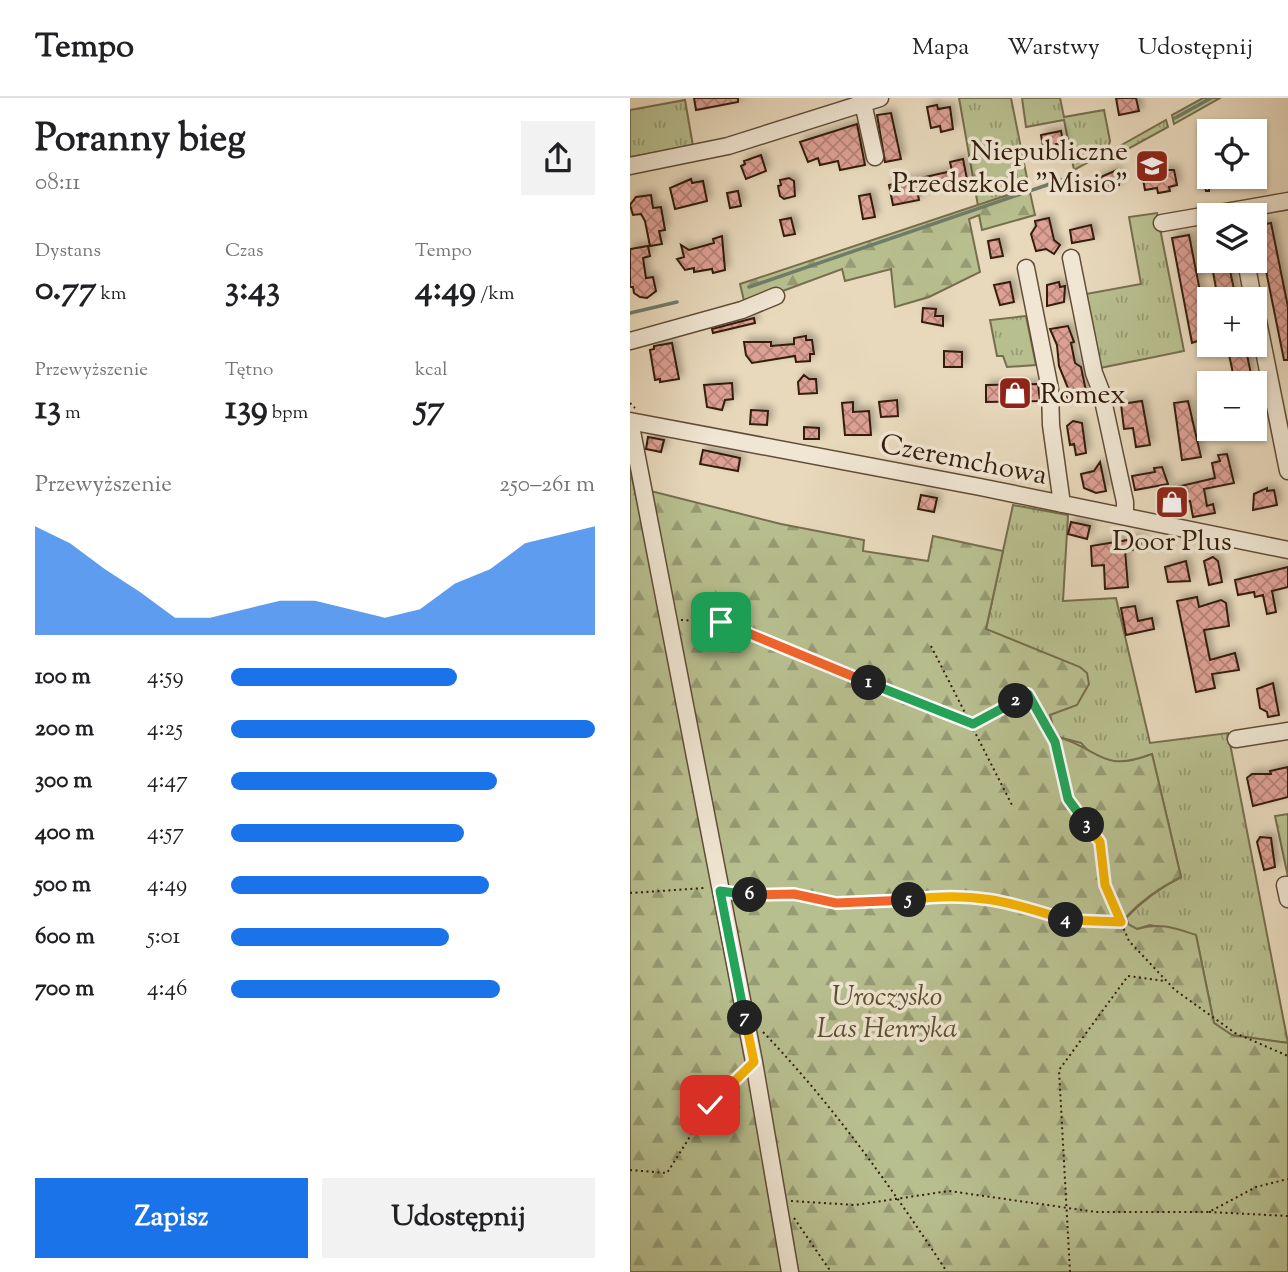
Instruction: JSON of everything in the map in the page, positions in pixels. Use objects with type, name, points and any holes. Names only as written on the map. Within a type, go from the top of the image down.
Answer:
[{"type":"street","points":[[630,166],[728,146],[880,98]]},
{"type":"street","points":[[863,103],[875,157]]},
{"type":"street","points":[[1267,206],[1288,201]]},
{"type":"street","points":[[1162,223],[1197,218]]},
{"type":"street","points":[[1071,258],[1094,373],[1101,391],[1119,477],[1125,516]]},
{"type":"street","points":[[1026,268],[1050,389],[1051,425],[1062,504]]},
{"type":"street","points":[[630,341],[742,310],[776,296]]},
{"type":"street","points":[[1265,357],[1288,471]]},
{"type":"street","points":[[630,421],[634,462],[669,620],[754,1062],[790,1272]]},
{"type":"street","name":"Czeremchowa","points":[[630,421],[1288,550]]},
{"type":"street","points":[[1236,738],[1288,731]]},
{"type":"path","points":[[669,620],[721,622],[973,724]]},
{"type":"path","points":[[931,646],[1013,807]]},
{"type":"path","points":[[973,724],[1028,694],[1055,742],[1068,799],[1100,842],[1105,885],[1129,941],[1167,982],[1235,1033],[1288,1056]]},
{"type":"path","points":[[630,893],[697,886],[739,895],[794,894],[836,903],[906,901],[951,894],[1013,903],[1073,922],[1121,922]]},
{"type":"path","points":[[1070,1272],[1059,1070],[1128,976],[1167,982]]},
{"type":"path","points":[[762,1030],[806,1077],[897,1197],[947,1272]]},
{"type":"path","points":[[630,1170],[667,1173],[710,1105],[754,1062]]},
{"type":"path","points":[[1209,1212],[1256,1186],[1288,1179]]},
{"type":"path","points":[[779,1201],[855,1205],[949,1191],[1068,1209],[1288,1216]]},
{"type":"path","points":[[779,1201],[831,1272]]},
{"type":"green space","points":[[959,98],[1011,98],[1029,188],[978,206]]},
{"type":"green space","points":[[1022,98],[1060,98],[1064,117],[1104,110],[1110,141],[1107,152],[1074,170],[1064,120],[1026,127]]},
{"type":"green space","points":[[1203,98],[1220,98],[1174,124],[1172,115]]},
{"type":"green space","points":[[685,100],[693,146],[630,157],[630,110]]},
{"type":"green space","points":[[1166,120],[1168,127],[1119,154],[1118,147]]},
{"type":"green space","points":[[1029,188],[1035,215],[982,230],[979,215],[969,219],[980,272],[929,297],[895,307],[891,269],[845,281],[842,269],[745,305],[740,284]]},
{"type":"green space","points":[[1157,213],[1184,351],[1100,368],[1086,294],[1141,284],[1129,217]]},
{"type":"green space","points":[[1026,316],[1036,365],[1007,367],[1003,356],[997,356],[990,320]]},
{"type":"green space","name":"Uroczysko Las Henryka","points":[[630,468],[637,501],[651,491],[781,524],[864,540],[863,551],[928,561],[933,536],[1003,551],[986,629],[1080,667],[1087,673],[1089,684],[1077,705],[1050,715],[1055,736],[1110,760],[1135,759],[1152,754],[1181,877],[1139,905],[1126,917],[1128,924],[1137,929],[1160,926],[1196,935],[1214,1023],[1232,1035],[1288,1043],[1288,1272],[630,1272]]},
{"type":"green space","points":[[1013,505],[1068,515],[1063,601],[1116,598],[1150,743],[1228,733],[1288,1043],[1231,1035],[1214,1023],[1196,935],[1150,925],[1137,929],[1128,924],[1126,918],[1139,906],[1158,890],[1181,877],[1152,754],[1129,762],[1112,762],[1092,755],[1081,743],[1055,736],[1050,715],[986,629]]},
{"type":"green space","points":[[1288,814],[1288,877],[1275,816]]},
{"type":"building","points":[[694,98],[738,98],[738,102],[696,110]]},
{"type":"building","points":[[1116,98],[1136,98],[1139,111],[1119,115]]},
{"type":"building","points":[[937,105],[938,109],[950,107],[953,129],[941,132],[940,126],[931,128],[927,107]]},
{"type":"building","points":[[891,113],[901,159],[885,162],[877,115]]},
{"type":"building","points":[[857,124],[865,165],[840,170],[838,161],[820,165],[818,158],[808,162],[800,142]]},
{"type":"building","points":[[1061,131],[1063,143],[1056,144],[1057,149],[1044,152],[1041,135]]},
{"type":"building","points":[[761,155],[766,171],[746,179],[741,166],[745,164],[744,161]]},
{"type":"building","points":[[963,159],[969,189],[960,191],[959,186],[918,195],[919,200],[893,205],[889,185],[952,171],[950,162]]},
{"type":"building","points":[[1117,170],[1119,185],[1100,192],[1096,179]]},
{"type":"building","points":[[1174,170],[1177,185],[1169,187],[1170,191],[1158,193],[1157,188],[1145,190],[1142,174]]},
{"type":"building","points":[[789,178],[794,181],[795,196],[784,199],[780,196],[778,186],[781,185],[780,180]]},
{"type":"building","points":[[691,179],[692,183],[703,181],[707,201],[675,209],[670,188]]},
{"type":"building","points":[[738,191],[741,206],[730,208],[727,193]]},
{"type":"building","points":[[870,194],[875,217],[863,219],[859,196]]},
{"type":"building","points":[[651,195],[653,208],[661,207],[665,230],[659,231],[662,244],[650,246],[645,221],[641,214],[633,215],[630,205],[636,197]]},
{"type":"building","points":[[791,218],[795,234],[784,236],[780,220]]},
{"type":"building","points":[[1049,218],[1054,240],[1060,245],[1054,254],[1046,249],[1036,251],[1031,234],[1036,226],[1035,221]]},
{"type":"building","points":[[1271,223],[1288,307],[1288,360],[1284,360],[1266,273],[1267,224]]},
{"type":"building","points":[[1091,225],[1094,239],[1072,243],[1070,230]]},
{"type":"building","points":[[1189,235],[1199,287],[1197,287],[1197,341],[1192,343],[1172,238]]},
{"type":"building","points":[[722,236],[725,270],[713,273],[712,269],[694,272],[694,268],[685,270],[677,259],[684,257],[681,245],[689,250],[714,243],[713,239]]},
{"type":"building","points":[[999,239],[1003,256],[991,258],[988,241]]},
{"type":"building","points":[[648,246],[650,256],[643,258],[646,278],[653,277],[656,291],[647,298],[640,297],[634,293],[633,287],[630,287],[630,249]]},
{"type":"building","points":[[1213,273],[1231,273],[1233,287],[1216,287]]},
{"type":"building","points":[[1010,282],[1014,302],[1000,305],[994,285]]},
{"type":"building","points":[[1059,282],[1060,287],[1065,286],[1064,302],[1047,306],[1047,285]]},
{"type":"building","points":[[923,308],[936,309],[935,316],[943,316],[943,326],[922,322]]},
{"type":"building","points":[[754,318],[755,323],[713,333],[712,329]]},
{"type":"building","points":[[1068,326],[1074,342],[1071,343],[1075,363],[1081,367],[1087,396],[1086,401],[1067,405],[1067,394],[1070,393],[1059,366],[1057,345],[1050,329]]},
{"type":"building","points":[[806,336],[806,340],[812,340],[814,354],[810,354],[810,361],[796,362],[795,356],[752,363],[746,355],[744,342],[771,342],[771,346],[794,344],[794,338]]},
{"type":"building","points":[[672,343],[679,379],[660,382],[660,379],[655,380],[650,350],[654,349],[654,346]]},
{"type":"building","points":[[944,351],[962,352],[962,367],[944,367]]},
{"type":"building","points":[[1230,357],[1247,357],[1250,371],[1233,371]]},
{"type":"building","points":[[804,375],[809,379],[816,379],[817,393],[799,394],[798,382]]},
{"type":"building","points":[[732,383],[733,399],[725,400],[722,410],[707,407],[704,385]]},
{"type":"building","points":[[1038,384],[1040,401],[986,402],[986,385]]},
{"type":"building","points":[[897,400],[898,416],[881,417],[879,402]]},
{"type":"building","points":[[1142,401],[1150,445],[1136,447],[1133,428],[1124,429],[1121,404]]},
{"type":"building","points":[[1188,401],[1201,457],[1182,460],[1174,403]]},
{"type":"building","points":[[853,402],[853,412],[869,411],[871,435],[845,435],[842,403]]},
{"type":"building","points":[[751,410],[768,411],[767,425],[750,424]]},
{"type":"building","points":[[1073,421],[1082,423],[1086,453],[1076,455],[1074,444],[1070,445],[1067,426]]},
{"type":"building","points":[[804,427],[819,428],[819,439],[804,439]]},
{"type":"building","points":[[648,437],[664,440],[661,452],[646,449]]},
{"type":"building","points":[[703,450],[740,458],[738,471],[700,464]]},
{"type":"building","points":[[1227,454],[1234,483],[1204,489],[1207,506],[1213,504],[1215,513],[1193,517],[1190,501],[1167,506],[1164,490],[1215,478],[1212,463],[1220,461],[1218,455]]},
{"type":"building","points":[[1100,462],[1106,491],[1096,493],[1084,488],[1081,474],[1094,471]]},
{"type":"building","points":[[1162,467],[1168,484],[1135,490],[1132,476],[1155,472],[1154,468]]},
{"type":"building","points":[[1267,488],[1267,491],[1274,490],[1277,505],[1253,510],[1254,494]]},
{"type":"building","points":[[921,495],[937,498],[934,512],[918,509]]},
{"type":"building","points":[[1071,522],[1090,526],[1087,539],[1068,534]]},
{"type":"building","points":[[1140,538],[1141,549],[1125,550],[1128,587],[1105,589],[1104,565],[1092,566],[1091,546]]},
{"type":"building","points":[[1213,557],[1218,561],[1222,582],[1209,585],[1204,561]]},
{"type":"building","points":[[1186,561],[1190,581],[1168,582],[1165,567]]},
{"type":"building","points":[[1288,567],[1288,587],[1272,591],[1276,612],[1267,614],[1263,595],[1255,597],[1254,592],[1238,595],[1235,580]]},
{"type":"building","points":[[1197,597],[1199,607],[1221,600],[1226,603],[1229,626],[1204,630],[1210,660],[1235,653],[1239,670],[1212,674],[1215,688],[1196,692],[1177,601]]},
{"type":"building","points":[[1135,606],[1138,621],[1152,618],[1154,629],[1126,635],[1121,608]]},
{"type":"building","points":[[1273,683],[1279,715],[1268,717],[1267,712],[1260,708],[1257,689]]},
{"type":"building","points":[[1288,767],[1288,797],[1253,806],[1247,778],[1252,774],[1271,774],[1270,771]]},
{"type":"building","points":[[1260,837],[1271,838],[1275,867],[1264,870],[1257,842]]},
{"type":"waterway","points":[[1175,118],[1211,98]]},
{"type":"waterway","points":[[749,287],[1073,176]]},
{"type":"waterway","points":[[630,313],[677,302]]},
{"type":"place","name":"Niepubliczne Przedszkole \"Misio\"","points":[[1152,166]]},
{"type":"place","name":"Romex","points":[[1015,393]]},
{"type":"place","name":"Door Plus","points":[[1172,502]]},
{"type":"route","points":[[710,1105],[754,1062],[720,891],[739,895],[794,894],[836,903],[906,901],[951,894],[1013,903],[1073,922],[1121,922],[1105,885],[1100,842],[1068,799],[1055,742],[1028,694],[973,724],[951,718],[721,622]]}]
